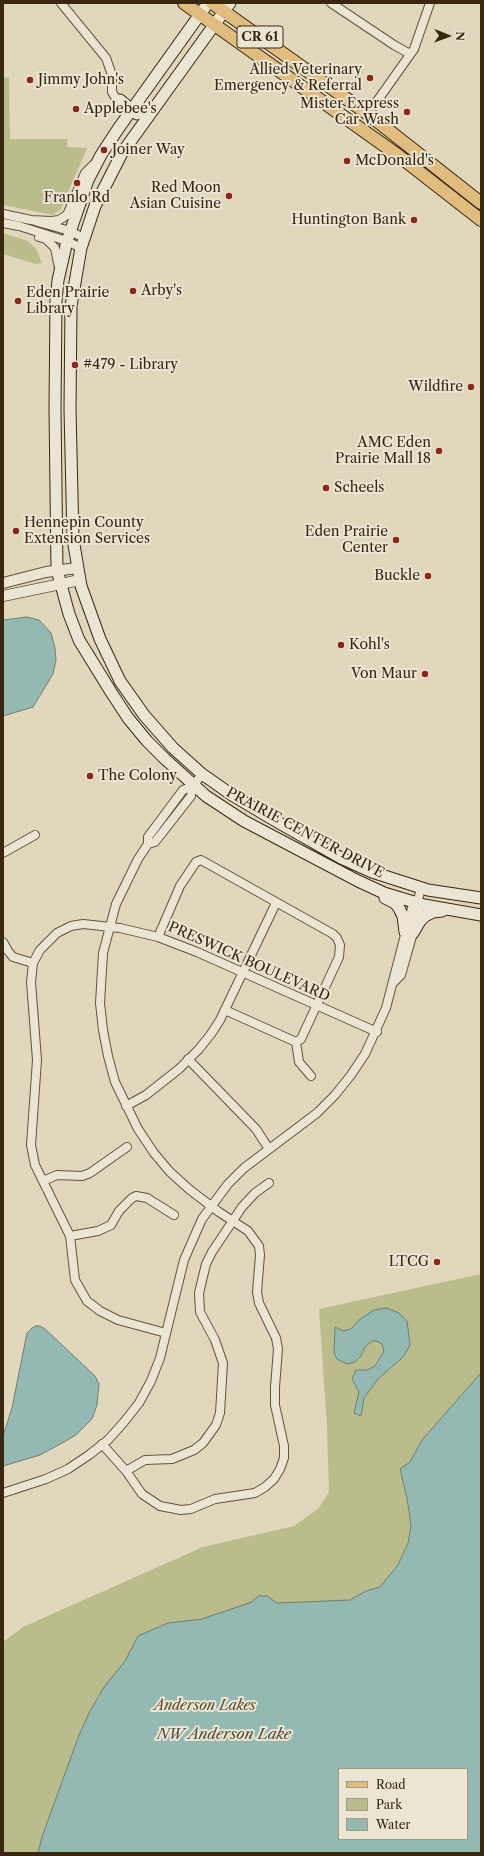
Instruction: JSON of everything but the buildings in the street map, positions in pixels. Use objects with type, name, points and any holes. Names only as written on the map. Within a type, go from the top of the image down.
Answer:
[{"type":"main road","name":"CR 61","points":[[184,3],[400,156],[479,216]]},
{"type":"main road","name":"PRAIRIE CENTER DRIVE","points":[[208,3],[101,155],[88,180],[69,236],[60,273],[56,301],[55,330],[57,570],[69,614],[79,640],[113,696],[147,741],[193,786],[206,796],[244,821],[334,869],[384,892],[417,903],[481,914]]},
{"type":"main road","name":"CR 61","points":[[212,3],[227,8],[368,114],[481,203]]},
{"type":"main road","name":"PRAIRIE CENTER DRIVE","points":[[227,8],[122,153],[104,186],[82,243],[71,306],[70,340],[73,539],[80,580],[100,639],[120,681],[144,715],[168,743],[202,774],[232,795],[341,858],[372,872],[421,889],[481,898]]},
{"type":"main road","points":[[117,100],[120,100],[133,109],[145,121]]},
{"type":"main road","points":[[117,100],[121,114],[118,129]]},
{"type":"main road","points":[[334,869],[362,889],[395,903],[403,916],[409,933],[425,916],[433,912],[452,910]]},
{"type":"street","points":[[61,3],[106,58],[112,75],[112,92],[117,100]]},
{"type":"street","points":[[331,3],[410,54]]},
{"type":"street","points":[[368,114],[410,54],[430,3]]},
{"type":"street","points":[[3,214],[31,220],[59,220],[67,215],[85,173],[101,155]]},
{"type":"street","points":[[31,220],[82,243]]},
{"type":"street","points":[[3,224],[69,236]]},
{"type":"street","points":[[19,226],[24,232],[46,239],[53,245],[57,254],[60,273]]},
{"type":"street","points":[[3,583],[57,570],[77,568]]},
{"type":"street","points":[[3,596],[80,580]]},
{"type":"street","points":[[102,1444],[126,1471],[142,1494],[150,1501],[160,1506],[181,1510],[191,1509],[222,1497],[255,1493],[274,1479],[284,1458],[284,1446],[275,1405],[278,1349],[276,1338],[259,1303],[257,1292],[260,1255],[259,1246],[248,1231],[211,1206],[178,1179],[154,1153],[138,1129],[115,1082],[103,1030],[100,1003],[103,953],[116,904],[126,881],[148,844],[148,837],[183,790],[193,786],[202,774]]},
{"type":"street","points":[[3,853],[35,835]]},
{"type":"street","points":[[158,937],[180,886],[198,861],[204,860],[276,904],[332,934],[340,945],[340,957],[304,1036],[296,1042]]},
{"type":"street","points":[[3,1493],[46,1479],[63,1471],[89,1455],[124,1422],[139,1403],[151,1381],[160,1358],[184,1260],[192,1239],[211,1206],[228,1184],[244,1168],[317,1113],[335,1095],[362,1059],[377,1032],[394,982],[394,973],[409,933],[412,908],[417,903],[421,889]]},
{"type":"street","points":[[126,1106],[146,1095],[188,1059],[211,1034],[225,1010],[276,904]]},
{"type":"street","name":"PRESWICK BOULEVARD","points":[[33,963],[40,950],[57,933],[71,926],[83,924],[109,926],[158,937],[197,952],[377,1032]]},
{"type":"street","points":[[3,942],[13,957],[33,963],[32,987],[38,1060],[31,1145],[35,1165],[70,1236],[75,1280],[87,1301],[100,1311],[118,1320],[166,1333]]},
{"type":"street","points":[[225,1010],[296,1042]]},
{"type":"street","points":[[296,1042],[299,1062],[311,1076]]},
{"type":"street","points":[[188,1059],[256,1129],[269,1149]]},
{"type":"street","points":[[43,1181],[58,1175],[82,1176],[90,1174],[127,1147]]},
{"type":"street","points":[[126,1471],[146,1460],[172,1459],[194,1450],[203,1443],[216,1425],[220,1413],[223,1363],[216,1340],[200,1312],[198,1293],[206,1264],[233,1221],[255,1193],[269,1183]]},
{"type":"street","points":[[70,1236],[98,1232],[111,1225],[119,1211],[136,1196],[147,1198],[174,1215]]},
{"type":"green space","points":[[9,77],[10,139],[67,139],[67,147],[87,148],[61,209],[53,215],[3,205],[3,78]]},
{"type":"green space","points":[[3,233],[28,241],[36,249],[42,263],[36,264],[3,254]]},
{"type":"green space","name":"NW Anderson Lake","points":[[481,1274],[481,1853],[3,1853],[3,1642],[23,1627],[203,1547],[294,1526],[318,1509],[329,1492],[327,1427],[319,1309]]},
{"type":"water","points":[[27,617],[39,620],[51,633],[55,648],[56,660],[53,674],[33,707],[3,716],[3,620]]},
{"type":"water","points":[[386,1308],[399,1313],[407,1321],[410,1345],[403,1357],[378,1379],[364,1398],[361,1416],[354,1413],[359,1392],[352,1379],[356,1370],[367,1370],[375,1366],[384,1351],[382,1344],[377,1341],[372,1341],[365,1347],[361,1356],[355,1362],[347,1364],[337,1359],[334,1353],[335,1327],[343,1331],[351,1329],[359,1320],[374,1310]]},
{"type":"water","points":[[36,1326],[40,1326],[45,1329],[95,1376],[99,1384],[97,1405],[92,1419],[76,1435],[40,1455],[3,1466],[3,1436],[12,1408],[27,1333]]},
{"type":"water","name":"NW Anderson Lake","points":[[481,1373],[481,1853],[38,1853],[42,1837],[79,1735],[90,1711],[104,1687],[125,1661],[138,1636],[168,1623],[202,1619],[252,1602],[258,1596],[267,1596],[277,1603],[350,1600],[366,1591],[380,1587],[398,1565],[408,1543],[411,1526],[407,1498],[400,1469],[410,1462],[422,1440]]},
{"type":"place","name":"Allied Veterinary Emergency & Referral","points":[[370,78]]},
{"type":"place","name":"Jimmy John's","points":[[30,80]]},
{"type":"place","name":"Applebee's","points":[[76,109]]},
{"type":"place","name":"Mister Express Car Wash","points":[[407,112]]},
{"type":"place","name":"Joiner Way","points":[[104,150]]},
{"type":"place","name":"McDonald's","points":[[347,161]]},
{"type":"place","name":"Franlo Rd","points":[[77,183]]},
{"type":"place","name":"Red Moon Asian Cuisine","points":[[229,196]]},
{"type":"place","name":"Huntington Bank","points":[[414,220]]},
{"type":"place","name":"Arby's","points":[[133,291]]},
{"type":"place","name":"Eden Prairie Library","points":[[18,301]]},
{"type":"place","name":"#479 - Library","points":[[75,365]]},
{"type":"place","name":"Wildfire","points":[[471,387]]},
{"type":"place","name":"AMC Eden Prairie Mall 18","points":[[439,451]]},
{"type":"place","name":"Scheels","points":[[326,488]]},
{"type":"place","name":"Hennepin County Extension Services","points":[[16,531]]},
{"type":"place","name":"Eden Prairie Center","points":[[396,540]]},
{"type":"place","name":"Buckle","points":[[428,576]]},
{"type":"place","name":"Kohl's","points":[[341,645]]},
{"type":"place","name":"Von Maur","points":[[425,674]]},
{"type":"place","name":"The Colony","points":[[90,776]]},
{"type":"place","name":"LTCG","points":[[437,1262]]},
{"type":"park label","name":"Anderson Lakes","points":[[205,1706]]}]
